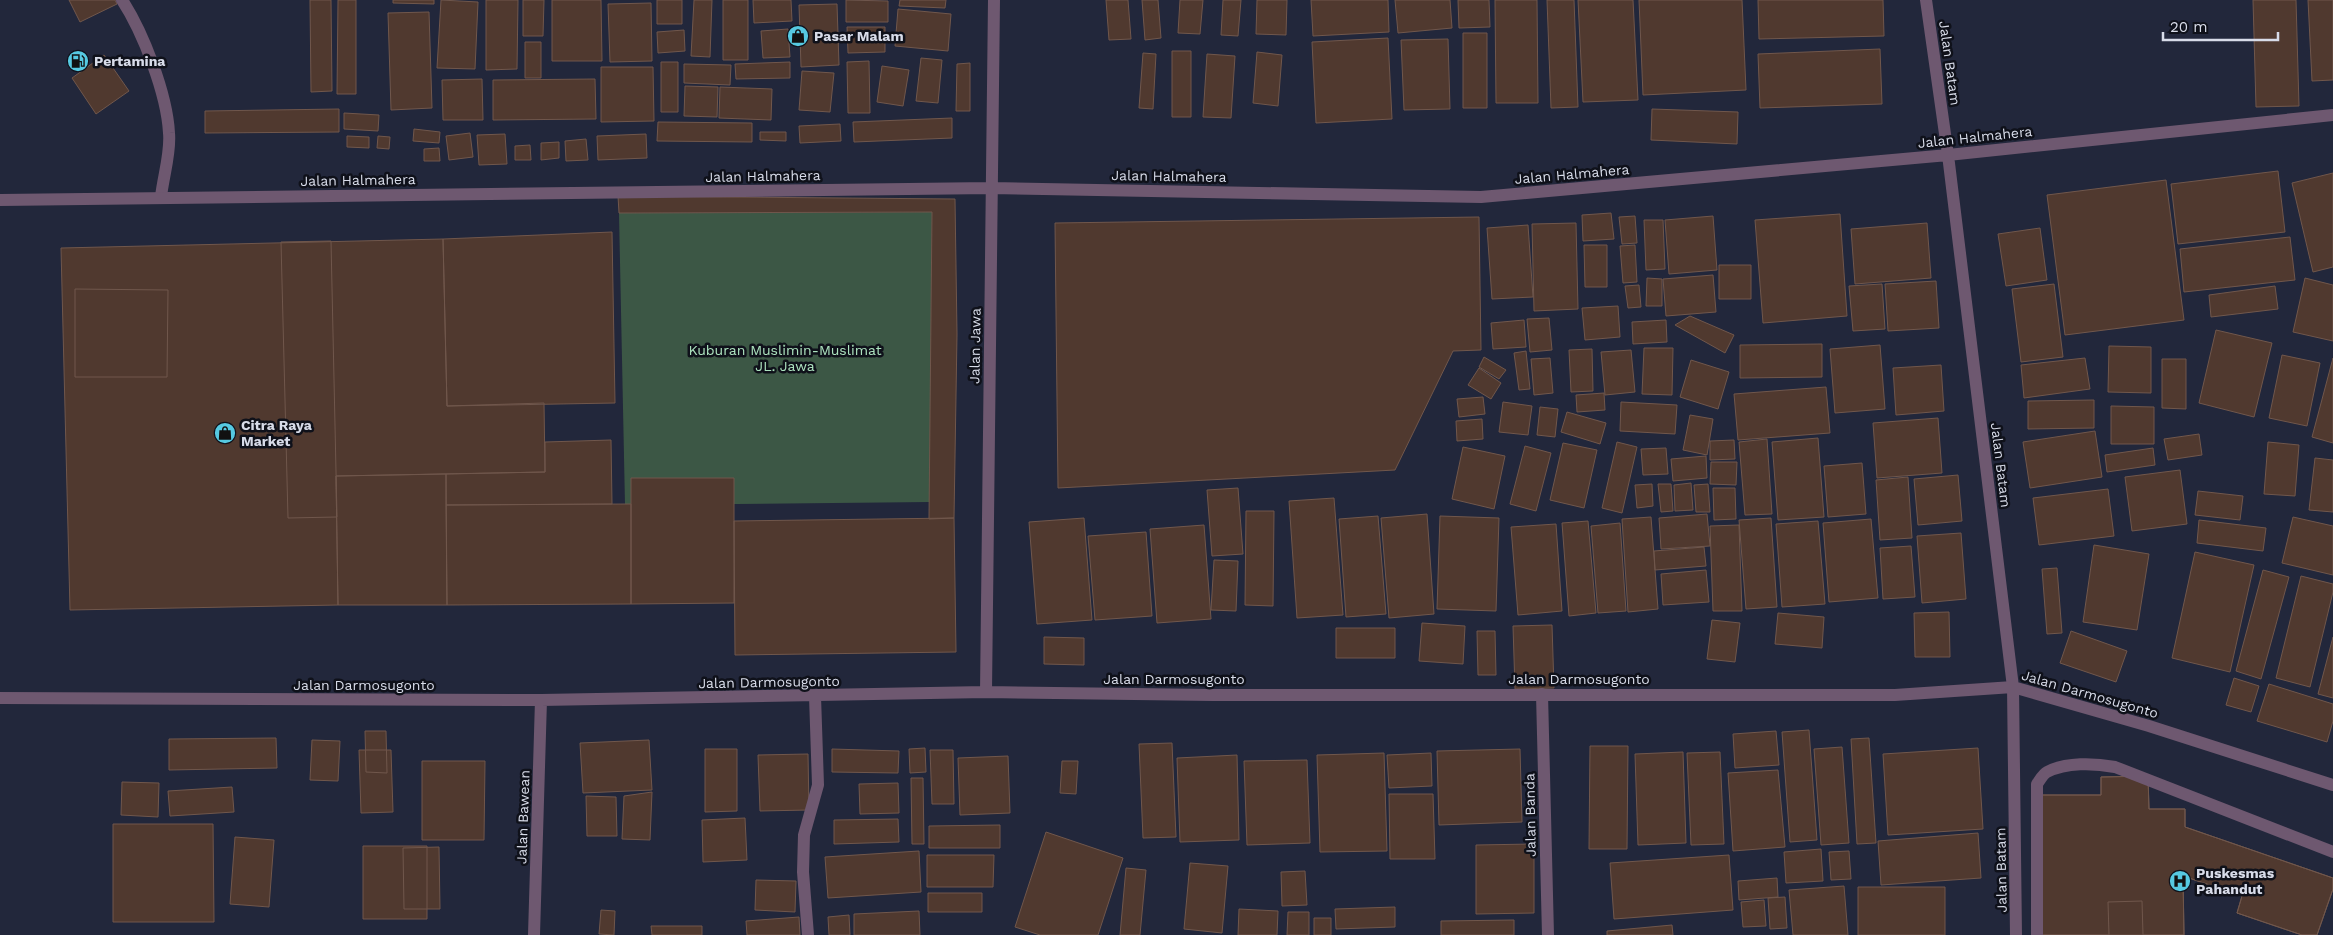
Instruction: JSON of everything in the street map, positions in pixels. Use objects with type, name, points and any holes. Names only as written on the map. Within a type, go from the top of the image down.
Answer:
[{"type":"street","points":[[122,0],[133,16],[164,97],[170,134],[161,197]]},
{"type":"street","name":"Jalan Jawa","points":[[986,692],[994,0]]},
{"type":"street","name":"Jalan Batam","points":[[1926,0],[1948,155],[2013,687],[2016,935]]},
{"type":"street","name":"Jalan Halmahera","points":[[0,200],[991,188],[1481,197],[1948,155],[2333,115]]},
{"type":"street","name":"Jalan Darmosugonto","points":[[0,698],[541,700],[986,692],[1212,695],[1894,695],[2013,687],[2149,726],[2333,785]]},
{"type":"street","name":"Jalan Banda","points":[[1542,694],[1548,935]]},
{"type":"street","points":[[808,935],[803,872],[804,835],[818,785],[815,696]]},
{"type":"street","name":"Jalan Bawean","points":[[534,935],[541,700]]},
{"type":"street","points":[[2037,935],[2037,784],[2045,773],[2061,767],[2100,764],[2115,767],[2333,852]]},
{"type":"green space","name":"Kuburan Muslimin-Muslimat JL. Jawa","points":[[932,212],[930,502],[625,505],[619,213]]},
{"type":"building","points":[[69,0],[115,0],[117,4],[80,22]]},
{"type":"building","points":[[310,0],[331,0],[332,91],[311,92]]},
{"type":"building","points":[[338,0],[356,0],[356,94],[337,94]]},
{"type":"building","points":[[393,0],[434,0],[434,4],[393,3]]},
{"type":"building","points":[[441,0],[478,2],[475,69],[437,68]]},
{"type":"building","points":[[486,0],[518,0],[517,69],[486,70]]},
{"type":"building","points":[[523,0],[544,0],[543,36],[523,36]]},
{"type":"building","points":[[552,0],[601,0],[602,61],[552,61]]},
{"type":"building","points":[[657,0],[682,0],[682,24],[657,24]]},
{"type":"building","points":[[694,0],[712,0],[710,57],[691,56]]},
{"type":"building","points":[[723,0],[748,0],[748,60],[723,60]]},
{"type":"building","points":[[753,0],[791,0],[792,21],[754,23]]},
{"type":"building","points":[[846,0],[888,1],[888,22],[846,22]]},
{"type":"building","points":[[900,0],[946,0],[945,8],[899,6]]},
{"type":"building","points":[[1106,0],[1128,0],[1131,39],[1109,40]]},
{"type":"building","points":[[1142,0],[1158,0],[1161,38],[1145,40]]},
{"type":"building","points":[[1180,0],[1203,0],[1200,34],[1178,33]]},
{"type":"building","points":[[1223,0],[1241,0],[1238,36],[1221,35]]},
{"type":"building","points":[[1257,0],[1287,0],[1286,35],[1256,34]]},
{"type":"building","points":[[1311,0],[1388,0],[1389,32],[1313,36]]},
{"type":"building","points":[[1395,0],[1450,0],[1452,28],[1398,33]]},
{"type":"building","points":[[1458,0],[1489,0],[1490,27],[1459,28]]},
{"type":"building","points":[[1495,0],[1537,0],[1538,103],[1496,103]]},
{"type":"building","points":[[1547,0],[1574,0],[1578,107],[1551,108]]},
{"type":"building","points":[[1578,0],[1633,0],[1638,100],[1583,102]]},
{"type":"building","points":[[1639,0],[1742,0],[1746,90],[1643,95]]},
{"type":"building","points":[[1758,0],[1883,0],[1884,36],[1759,39]]},
{"type":"building","points":[[2253,0],[2296,0],[2299,106],[2256,107]]},
{"type":"building","points":[[2308,0],[2333,0],[2333,80],[2312,81]]},
{"type":"building","points":[[651,3],[652,61],[610,62],[608,4]]},
{"type":"building","points":[[837,4],[839,65],[801,67],[799,5]]},
{"type":"building","points":[[898,9],[951,14],[948,51],[895,46]]},
{"type":"building","points":[[429,12],[432,108],[391,110],[388,13]]},
{"type":"building","points":[[847,27],[885,27],[885,52],[848,53]]},
{"type":"building","points":[[788,29],[790,57],[763,58],[761,31]]},
{"type":"building","points":[[684,30],[685,51],[658,53],[657,32]]},
{"type":"building","points":[[1463,33],[1487,33],[1487,108],[1463,108]]},
{"type":"building","points":[[1388,38],[1392,119],[1316,123],[1312,42]]},
{"type":"building","points":[[1448,39],[1450,109],[1404,110],[1401,40]]},
{"type":"building","points":[[525,42],[541,42],[541,78],[525,78]]},
{"type":"building","points":[[1880,49],[1882,104],[1760,108],[1758,54]]},
{"type":"building","points":[[1172,51],[1191,51],[1191,117],[1172,117]]},
{"type":"building","points":[[1257,52],[1282,55],[1278,106],[1253,103]]},
{"type":"building","points":[[1143,53],[1156,54],[1153,109],[1139,108]]},
{"type":"building","points":[[1207,54],[1235,56],[1231,118],[1203,117]]},
{"type":"building","points":[[104,55],[129,91],[96,114],[72,78]]},
{"type":"building","points":[[921,58],[942,60],[938,103],[916,101]]},
{"type":"building","points":[[869,61],[870,113],[848,113],[847,62]]},
{"type":"building","points":[[661,62],[678,62],[678,112],[661,112]]},
{"type":"building","points":[[790,62],[790,78],[736,79],[735,64]]},
{"type":"building","points":[[970,63],[970,111],[956,111],[957,64]]},
{"type":"building","points":[[684,64],[731,65],[730,85],[684,83]]},
{"type":"building","points":[[882,66],[909,70],[903,106],[877,102]]},
{"type":"building","points":[[601,67],[653,67],[654,121],[601,122]]},
{"type":"building","points":[[802,71],[834,73],[830,112],[799,110]]},
{"type":"building","points":[[482,79],[483,120],[443,120],[442,80]]},
{"type":"building","points":[[595,79],[596,119],[493,120],[493,80]]},
{"type":"building","points":[[685,86],[718,87],[717,117],[684,116]]},
{"type":"building","points":[[720,87],[772,89],[771,120],[719,118]]},
{"type":"building","points":[[339,109],[339,132],[205,133],[205,111]]},
{"type":"building","points":[[1652,109],[1738,112],[1737,144],[1651,140]]},
{"type":"building","points":[[344,113],[379,115],[378,131],[344,129]]},
{"type":"building","points":[[952,118],[952,138],[854,142],[853,122]]},
{"type":"building","points":[[658,122],[752,123],[752,142],[657,141]]},
{"type":"building","points":[[840,124],[841,141],[800,143],[799,126]]},
{"type":"building","points":[[414,129],[440,132],[439,143],[413,141]]},
{"type":"building","points":[[760,132],[786,132],[786,141],[760,140]]},
{"type":"building","points":[[470,133],[473,157],[449,160],[446,136]]},
{"type":"building","points":[[505,134],[507,164],[479,165],[477,135]]},
{"type":"building","points":[[646,134],[647,158],[598,160],[597,136]]},
{"type":"building","points":[[347,136],[369,137],[369,148],[347,147]]},
{"type":"building","points":[[378,136],[390,137],[389,149],[377,148]]},
{"type":"building","points":[[586,139],[588,160],[566,161],[565,141]]},
{"type":"building","points":[[559,142],[559,158],[541,160],[541,143]]},
{"type":"building","points":[[530,145],[531,160],[515,160],[515,146]]},
{"type":"building","points":[[439,148],[440,161],[424,161],[424,149]]},
{"type":"building","points":[[2278,171],[2285,232],[2178,244],[2171,184]]},
{"type":"building","points":[[2333,173],[2333,267],[2313,272],[2292,183]]},
{"type":"building","points":[[2166,180],[2184,320],[2065,335],[2047,195]]},
{"type":"building","points":[[618,196],[955,199],[957,334],[954,518],[929,519],[932,212],[619,213]]},
{"type":"building","points":[[1611,213],[1614,239],[1583,241],[1582,215]]},
{"type":"building","points":[[1840,214],[1847,316],[1763,323],[1755,220]]},
{"type":"building","points":[[1635,216],[1637,243],[1622,244],[1619,217]]},
{"type":"building","points":[[1713,216],[1717,270],[1669,274],[1665,220]]},
{"type":"building","points":[[1479,217],[1481,350],[1453,351],[1395,470],[1058,488],[1055,223]]},
{"type":"building","points":[[1644,220],[1663,220],[1665,269],[1646,270]]},
{"type":"building","points":[[1576,223],[1578,309],[1534,311],[1532,224]]},
{"type":"building","points":[[1927,223],[1931,278],[1855,284],[1851,229]]},
{"type":"building","points":[[1528,225],[1533,297],[1492,299],[1487,228]]},
{"type":"building","points":[[2040,228],[2047,280],[2006,286],[1998,234]]},
{"type":"building","points":[[612,232],[615,403],[447,406],[443,239]]},
{"type":"building","points":[[2290,237],[2295,280],[2184,292],[2180,249]]},
{"type":"building","points":[[443,239],[447,406],[544,403],[545,472],[336,476],[338,605],[70,610],[61,248]]},
{"type":"building","points":[[331,241],[337,517],[288,518],[281,242]]},
{"type":"building","points":[[1584,245],[1607,245],[1607,287],[1585,287]]},
{"type":"building","points":[[1635,245],[1637,282],[1623,283],[1620,246]]},
{"type":"building","points":[[1719,265],[1751,265],[1751,299],[1719,299]]},
{"type":"building","points":[[1713,275],[1716,312],[1666,316],[1663,279]]},
{"type":"building","points":[[1647,278],[1662,279],[1662,306],[1646,306]]},
{"type":"building","points":[[2305,278],[2333,285],[2333,341],[2293,332]]},
{"type":"building","points":[[1936,281],[1939,328],[1888,331],[1885,284]]},
{"type":"building","points":[[1882,284],[1885,329],[1853,331],[1849,286]]},
{"type":"building","points":[[2054,284],[2063,357],[2021,362],[2012,289]]},
{"type":"building","points":[[1639,285],[1641,307],[1628,308],[1625,286]]},
{"type":"building","points":[[2275,286],[2278,309],[2211,317],[2209,295]]},
{"type":"building","points":[[75,289],[168,290],[167,377],[75,377]]},
{"type":"building","points":[[1618,306],[1620,337],[1585,340],[1582,308]]},
{"type":"building","points":[[1690,316],[1734,335],[1725,353],[1675,325]]},
{"type":"building","points":[[1549,318],[1552,350],[1530,352],[1527,319]]},
{"type":"building","points":[[1524,320],[1526,347],[1493,349],[1491,323]]},
{"type":"building","points":[[1666,320],[1667,342],[1633,344],[1632,322]]},
{"type":"building","points":[[2216,330],[2272,343],[2254,417],[2199,403]]},
{"type":"building","points":[[1822,344],[1822,377],[1740,378],[1740,345]]},
{"type":"building","points":[[1880,345],[1885,409],[1835,413],[1830,349]]},
{"type":"building","points":[[2109,346],[2151,347],[2151,393],[2108,392]]},
{"type":"building","points":[[1644,348],[1673,348],[1672,395],[1642,394]]},
{"type":"building","points":[[1592,349],[1593,391],[1571,392],[1569,350]]},
{"type":"building","points":[[1631,350],[1635,392],[1605,395],[1601,352]]},
{"type":"building","points":[[1526,351],[1530,389],[1519,390],[1514,353]]},
{"type":"building","points":[[2282,355],[2320,363],[2307,426],[2269,418]]},
{"type":"building","points":[[1484,357],[1506,370],[1499,379],[1479,367]]},
{"type":"building","points":[[1550,358],[1553,393],[1534,395],[1531,359]]},
{"type":"building","points":[[2085,358],[2090,389],[2024,398],[2021,365]]},
{"type":"building","points":[[2333,358],[2333,443],[2312,437]]},
{"type":"building","points":[[2162,359],[2186,359],[2186,409],[2162,408]]},
{"type":"building","points":[[1691,360],[1729,372],[1718,409],[1680,397]]},
{"type":"building","points":[[1941,365],[1944,411],[1896,415],[1893,368]]},
{"type":"building","points":[[1479,368],[1501,383],[1491,399],[1468,385]]},
{"type":"building","points":[[1826,387],[1830,433],[1738,440],[1734,394]]},
{"type":"building","points":[[1604,393],[1605,410],[1577,412],[1576,395]]},
{"type":"building","points":[[1483,397],[1485,414],[1459,417],[1457,399]]},
{"type":"building","points":[[2094,400],[2094,428],[2028,429],[2028,401]]},
{"type":"building","points":[[1503,402],[1532,406],[1528,435],[1499,432]]},
{"type":"building","points":[[1621,402],[1677,405],[1675,434],[1620,431]]},
{"type":"building","points":[[2111,406],[2154,407],[2154,444],[2111,444]]},
{"type":"building","points":[[1540,407],[1558,409],[1555,437],[1537,435]]},
{"type":"building","points":[[1567,412],[1606,423],[1600,444],[1561,432]]},
{"type":"building","points":[[1690,415],[1713,419],[1707,455],[1683,450]]},
{"type":"building","points":[[1938,418],[1942,473],[1877,478],[1873,423]]},
{"type":"building","points":[[1482,419],[1483,439],[1457,441],[1456,421]]},
{"type":"building","points":[[2095,431],[2102,477],[2030,488],[2023,442]]},
{"type":"building","points":[[2199,434],[2202,455],[2168,460],[2164,439]]},
{"type":"building","points":[[1818,438],[1824,517],[1778,520],[1772,442]]},
{"type":"building","points":[[1767,439],[1772,514],[1745,515],[1739,442]]},
{"type":"building","points":[[611,440],[612,504],[446,505],[446,474],[545,472],[545,442]]},
{"type":"building","points":[[1734,440],[1735,459],[1710,460],[1710,441]]},
{"type":"building","points":[[1617,442],[1637,447],[1622,513],[1602,508]]},
{"type":"building","points":[[2268,442],[2299,445],[2295,496],[2264,494]]},
{"type":"building","points":[[1563,443],[1597,450],[1584,508],[1550,500]]},
{"type":"building","points":[[1525,446],[1551,453],[1536,511],[1510,504]]},
{"type":"building","points":[[1463,447],[1505,456],[1494,509],[1452,499]]},
{"type":"building","points":[[1666,448],[1668,474],[1643,475],[1641,449]]},
{"type":"building","points":[[2153,448],[2155,465],[2107,472],[2105,455]]},
{"type":"building","points":[[1706,456],[1707,478],[1673,481],[1671,459]]},
{"type":"building","points":[[2315,458],[2333,460],[2333,512],[2309,510]]},
{"type":"building","points":[[1711,462],[1737,462],[1736,485],[1710,484]]},
{"type":"building","points":[[1862,463],[1866,514],[1828,517],[1824,466]]},
{"type":"building","points":[[2180,470],[2187,524],[2132,531],[2125,477]]},
{"type":"building","points":[[446,474],[447,605],[338,605],[336,476]]},
{"type":"building","points":[[1958,475],[1962,521],[1918,525],[1914,479]]},
{"type":"building","points":[[1908,477],[1912,538],[1880,540],[1876,480]]},
{"type":"building","points":[[631,478],[734,478],[734,603],[631,604]]},
{"type":"building","points":[[1691,483],[1693,510],[1675,511],[1674,485]]},
{"type":"building","points":[[1652,484],[1653,506],[1637,508],[1635,485]]},
{"type":"building","points":[[1658,484],[1671,484],[1673,511],[1661,512]]},
{"type":"building","points":[[1708,484],[1710,512],[1696,512],[1694,485]]},
{"type":"building","points":[[1238,488],[1243,554],[1212,556],[1207,490]]},
{"type":"building","points":[[1713,488],[1735,488],[1736,519],[1714,520]]},
{"type":"building","points":[[2108,489],[2114,536],[2039,545],[2033,498]]},
{"type":"building","points":[[2198,491],[2243,496],[2240,520],[2195,515]]},
{"type":"building","points":[[1334,498],[1343,615],[1297,618],[1289,501]]},
{"type":"building","points":[[631,504],[631,604],[447,605],[446,505]]},
{"type":"building","points":[[1246,511],[1274,511],[1273,606],[1245,605]]},
{"type":"building","points":[[1427,514],[1434,614],[1389,618],[1381,518]]},
{"type":"building","points":[[1707,514],[1710,546],[1661,549],[1659,518]]},
{"type":"building","points":[[1378,516],[1386,614],[1346,617],[1339,519]]},
{"type":"building","points":[[1440,516],[1499,518],[1496,611],[1437,609]]},
{"type":"building","points":[[1651,517],[1658,609],[1628,612],[1622,519]]},
{"type":"building","points":[[2293,517],[2333,526],[2333,575],[2282,563]]},
{"type":"building","points":[[954,518],[956,652],[735,655],[734,521]]},
{"type":"building","points":[[1084,518],[1092,620],[1037,624],[1029,522]]},
{"type":"building","points":[[1771,518],[1777,607],[1746,609],[1739,520]]},
{"type":"building","points":[[1871,519],[1878,598],[1829,602],[1823,523]]},
{"type":"building","points":[[2199,520],[2266,528],[2263,551],[2197,543]]},
{"type":"building","points":[[1588,521],[1596,613],[1569,616],[1562,523]]},
{"type":"building","points":[[1818,521],[1825,604],[1782,607],[1776,524]]},
{"type":"building","points":[[1620,523],[1626,611],[1598,613],[1591,526]]},
{"type":"building","points":[[1556,524],[1562,611],[1518,615],[1511,527]]},
{"type":"building","points":[[1204,525],[1211,619],[1157,623],[1150,529]]},
{"type":"building","points":[[1739,525],[1742,611],[1713,611],[1710,526]]},
{"type":"building","points":[[1146,532],[1152,616],[1095,620],[1088,536]]},
{"type":"building","points":[[1961,533],[1966,599],[1922,603],[1917,536]]},
{"type":"building","points":[[2094,545],[2149,554],[2137,630],[2083,622]]},
{"type":"building","points":[[1911,546],[1915,597],[1883,599],[1880,548]]},
{"type":"building","points":[[1704,547],[1706,566],[1655,570],[1654,551]]},
{"type":"building","points":[[2195,552],[2254,565],[2230,672],[2172,658]]},
{"type":"building","points":[[1214,560],[1238,561],[1236,611],[1211,610]]},
{"type":"building","points":[[2057,568],[2062,633],[2047,634],[2042,569]]},
{"type":"building","points":[[1706,570],[1709,602],[1663,605],[1661,574]]},
{"type":"building","points":[[2263,570],[2289,577],[2261,679],[2236,671]]},
{"type":"building","points":[[2301,576],[2333,584],[2333,592],[2310,687],[2276,678]]},
{"type":"building","points":[[1949,612],[1950,657],[1915,657],[1914,613]]},
{"type":"building","points":[[1778,613],[1824,617],[1822,648],[1775,644]]},
{"type":"building","points":[[1712,620],[1740,623],[1735,662],[1707,659]]},
{"type":"building","points":[[1422,623],[1465,626],[1463,664],[1419,661]]},
{"type":"building","points":[[1552,625],[1554,688],[1515,689],[1513,626]]},
{"type":"building","points":[[1336,628],[1395,628],[1395,658],[1336,658]]},
{"type":"building","points":[[1477,631],[1495,631],[1496,675],[1478,675]]},
{"type":"building","points":[[2071,631],[2127,651],[2116,682],[2060,663]]},
{"type":"building","points":[[1044,637],[1084,638],[1084,665],[1044,664]]},
{"type":"building","points":[[2333,637],[2333,698],[2318,694]]},
{"type":"building","points":[[2234,678],[2259,686],[2251,712],[2226,705]]},
{"type":"building","points":[[2269,684],[2333,704],[2333,721],[2327,742],[2257,721]]},
{"type":"building","points":[[1809,730],[1817,840],[1790,842],[1782,732]]},
{"type":"building","points":[[365,731],[386,731],[387,773],[366,772]]},
{"type":"building","points":[[1776,731],[1779,765],[1735,768],[1733,734]]},
{"type":"building","points":[[276,738],[277,768],[169,770],[169,739]]},
{"type":"building","points":[[1869,738],[1876,843],[1857,844],[1851,739]]},
{"type":"building","points":[[312,740],[340,741],[338,781],[310,780]]},
{"type":"building","points":[[649,740],[652,790],[583,793],[580,743]]},
{"type":"building","points":[[1172,743],[1176,837],[1143,838],[1139,744]]},
{"type":"building","points":[[1590,746],[1628,746],[1627,849],[1589,849]]},
{"type":"building","points":[[1842,747],[1849,843],[1821,845],[1814,749]]},
{"type":"building","points":[[925,748],[926,772],[910,773],[909,749]]},
{"type":"building","points":[[1978,748],[1983,829],[1888,835],[1883,754]]},
{"type":"building","points":[[705,749],[737,749],[737,811],[705,812]]},
{"type":"building","points":[[832,749],[899,751],[898,773],[832,772]]},
{"type":"building","points":[[1520,749],[1522,822],[1439,825],[1437,751]]},
{"type":"building","points":[[359,750],[391,750],[393,812],[361,813]]},
{"type":"building","points":[[930,750],[953,750],[954,804],[932,804]]},
{"type":"building","points":[[1683,752],[1686,843],[1638,845],[1635,754]]},
{"type":"building","points":[[1720,752],[1724,844],[1691,845],[1687,753]]},
{"type":"building","points":[[1384,753],[1387,851],[1320,852],[1317,755]]},
{"type":"building","points":[[1431,753],[1432,786],[1389,788],[1387,755]]},
{"type":"building","points":[[808,754],[809,810],[760,811],[758,755]]},
{"type":"building","points":[[1237,755],[1239,840],[1180,842],[1177,758]]},
{"type":"building","points":[[1008,756],[1010,813],[960,815],[958,758]]},
{"type":"building","points":[[1307,760],[1310,843],[1247,845],[1244,761]]},
{"type":"building","points":[[422,761],[485,761],[484,840],[422,840]]},
{"type":"building","points":[[1062,761],[1078,761],[1076,794],[1060,793]]},
{"type":"building","points":[[1778,770],[1785,847],[1733,851],[1728,773]]},
{"type":"building","points":[[2148,776],[2149,809],[2185,809],[2185,827],[2333,878],[2333,889],[2317,935],[2302,935],[2237,913],[2242,896],[2183,876],[2184,935],[2143,935],[2142,901],[2108,902],[2109,935],[2042,935],[2042,795],[2101,795],[2101,777]]},
{"type":"building","name":"Puskesmas Pahandut","points":[[2148,776],[2149,809],[2185,809],[2185,827],[2333,878],[2333,889],[2317,935],[2302,935],[2237,913],[2242,896],[2183,876],[2184,935],[2042,935],[2042,795],[2101,795],[2101,777]]},
{"type":"building","points":[[911,778],[923,778],[924,844],[912,844]]},
{"type":"building","points":[[122,782],[159,783],[158,817],[121,815]]},
{"type":"building","points":[[898,783],[899,813],[860,814],[859,784]]},
{"type":"building","points":[[232,787],[234,812],[170,816],[168,791]]},
{"type":"building","points":[[652,792],[650,840],[622,839],[624,796]]},
{"type":"building","points":[[1389,794],[1433,794],[1435,859],[1390,859]]},
{"type":"building","points":[[586,796],[616,797],[617,836],[587,836]]},
{"type":"building","points":[[745,818],[747,860],[703,862],[702,820]]},
{"type":"building","points":[[898,819],[899,842],[834,844],[834,820]]},
{"type":"building","points":[[113,824],[213,824],[214,922],[113,922]]},
{"type":"building","points":[[1000,825],[1000,848],[929,848],[929,826]]},
{"type":"building","points":[[1046,832],[1123,858],[1098,935],[1040,935],[1015,927]]},
{"type":"building","points":[[1978,833],[1981,878],[1881,885],[1878,841]]},
{"type":"building","points":[[235,837],[274,840],[269,907],[230,904]]},
{"type":"building","points":[[1534,844],[1534,913],[1476,914],[1476,845]]},
{"type":"building","points":[[363,846],[427,846],[427,919],[363,919]]},
{"type":"building","points":[[439,847],[440,909],[404,909],[403,848]]},
{"type":"building","points":[[1821,849],[1823,881],[1786,883],[1784,852]]},
{"type":"building","points":[[919,851],[921,892],[828,898],[825,857]]},
{"type":"building","points":[[1849,851],[1851,879],[1831,880],[1829,852]]},
{"type":"building","points":[[927,855],[994,855],[993,887],[927,887]]},
{"type":"building","points":[[1729,855],[1733,910],[1614,919],[1610,863]]},
{"type":"building","points":[[1190,863],[1228,866],[1222,933],[1184,929]]},
{"type":"building","points":[[1126,868],[1146,870],[1140,935],[1120,935]]},
{"type":"building","points":[[1305,871],[1307,905],[1282,906],[1281,872]]},
{"type":"building","points":[[1777,878],[1778,897],[1739,900],[1738,881]]},
{"type":"building","points":[[756,880],[796,881],[795,912],[755,910]]},
{"type":"building","points":[[1844,886],[1848,935],[1793,935],[1789,890]]},
{"type":"building","points":[[1858,887],[1945,887],[1945,935],[1858,935]]},
{"type":"building","points":[[928,893],[982,893],[982,912],[928,912]]},
{"type":"building","points":[[1785,897],[1787,928],[1770,929],[1768,898]]},
{"type":"building","points":[[1764,900],[1766,926],[1743,927],[1741,902]]},
{"type":"building","points":[[1395,907],[1395,927],[1336,929],[1335,909]]},
{"type":"building","points":[[1239,909],[1278,911],[1277,935],[1238,935]]},
{"type":"building","points":[[601,910],[615,911],[614,935],[599,934]]},
{"type":"building","points":[[919,911],[920,935],[854,935],[854,914]]},
{"type":"building","points":[[1288,912],[1309,912],[1309,935],[1287,935]]},
{"type":"building","points":[[849,915],[850,935],[829,935],[828,917]]},
{"type":"building","points":[[799,917],[800,935],[747,935],[746,921]]},
{"type":"building","points":[[1314,918],[1331,918],[1331,935],[1314,935]]},
{"type":"building","points":[[1514,920],[1514,935],[1441,935],[1441,921]]},
{"type":"building","points":[[1672,925],[1673,935],[1607,935],[1607,931]]},
{"type":"building","points":[[651,926],[702,926],[702,935],[652,935]]},
{"type":"place","name":"Pasar Malam","points":[[798,36]]},
{"type":"place","name":"Pertamina","points":[[78,61]]},
{"type":"place","name":"Citra Raya Market","points":[[225,433]]},
{"type":"place","name":"Puskesmas Pahandut","points":[[2180,881]]}]
